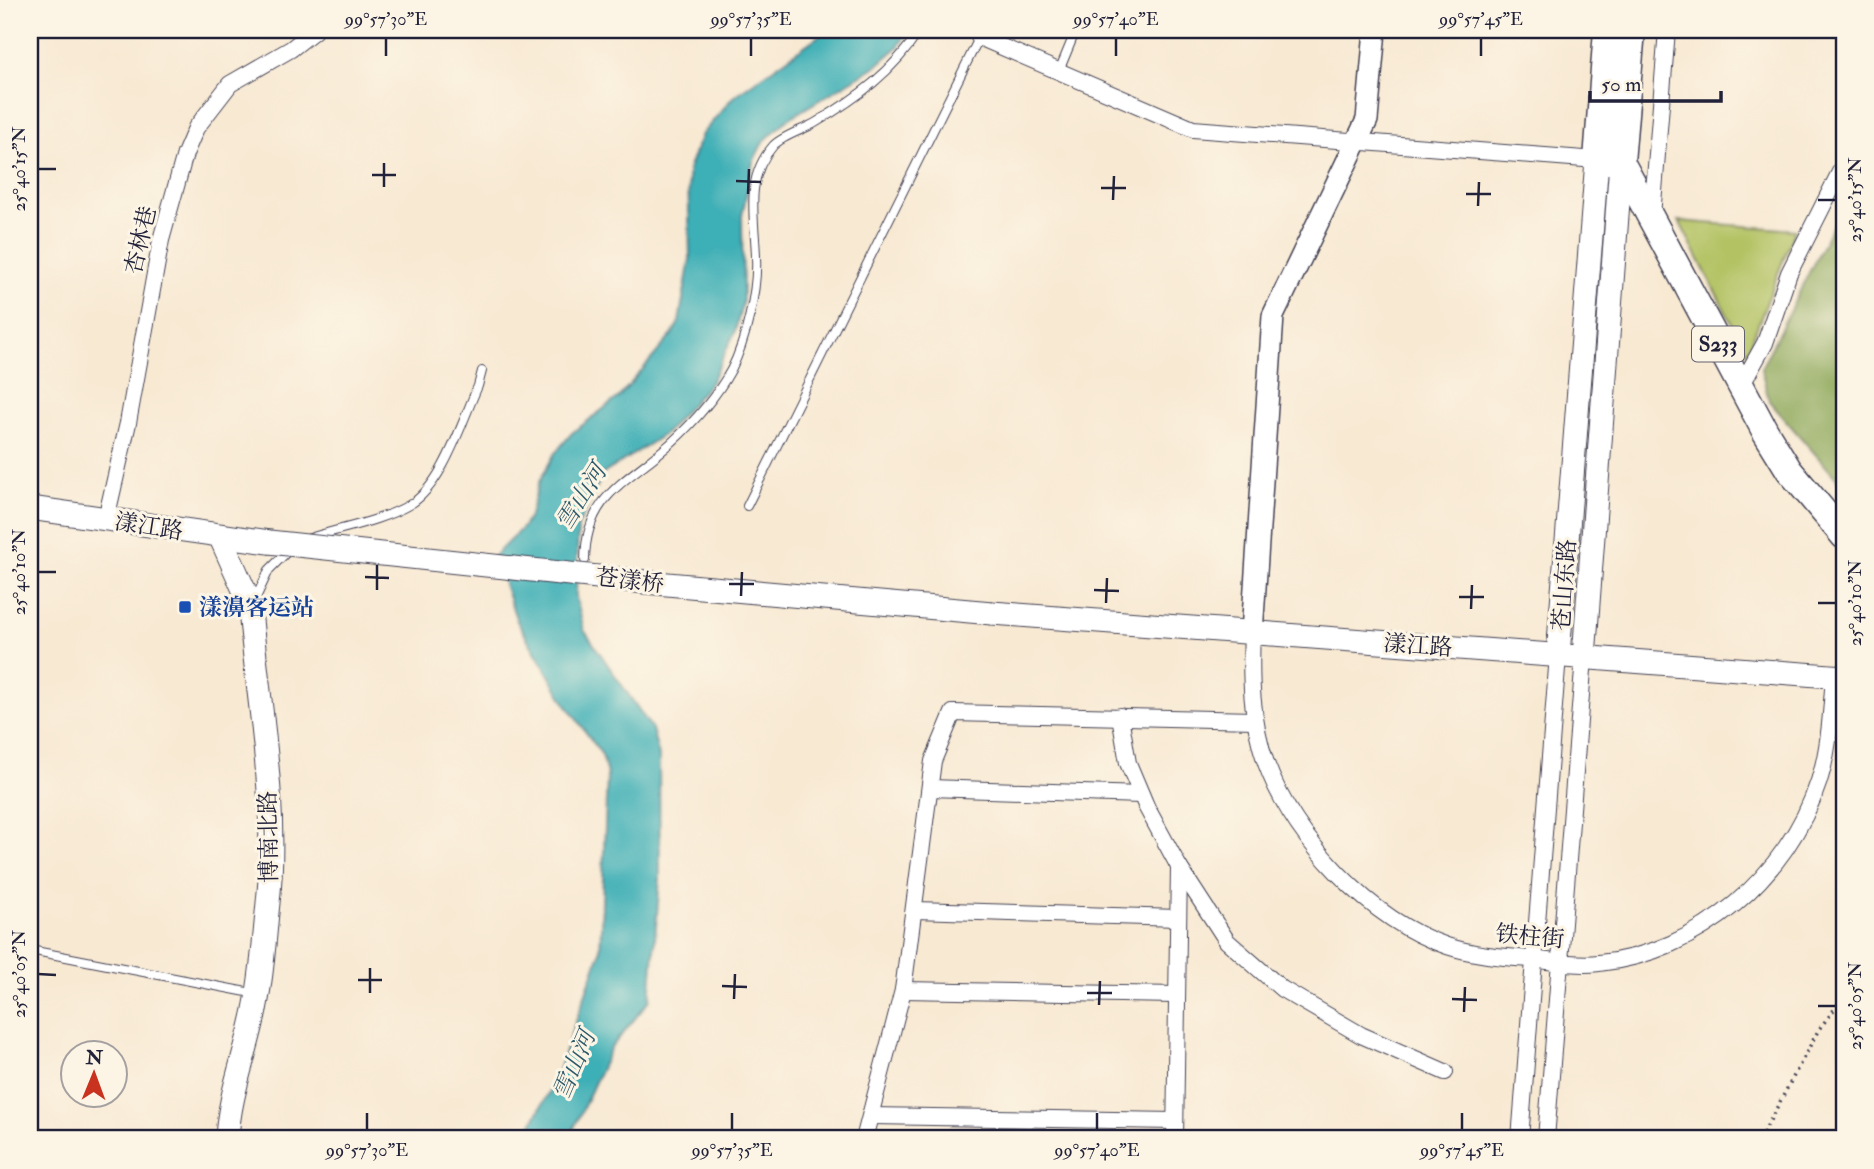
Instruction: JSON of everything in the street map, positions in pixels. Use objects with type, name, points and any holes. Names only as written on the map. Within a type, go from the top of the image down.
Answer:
[{"type":"main road","name":"苍山东路","points":[[1584,657],[1609,161],[1607,30]]},
{"type":"main road","name":"苍山东路","points":[[1558,655],[1609,161],[1632,30]]},
{"type":"main road","name":"S233","points":[[1609,161],[1651,218],[1789,470],[1844,536]]},
{"type":"main road","name":"漾江路","points":[[30,508],[269,542]]},
{"type":"main road","name":"博南北路","points":[[220,537],[245,592],[249,613],[270,832],[269,898],[257,994],[231,1100],[228,1139]]},
{"type":"main road","name":"苍漾桥","points":[[269,542],[645,582],[992,613]]},
{"type":"main road","name":"漾江路","points":[[992,613],[1839,677]]},
{"type":"street","name":"杏林巷","points":[[106,519],[128,423],[161,240],[185,154],[196,128],[230,84],[291,49],[316,30]]},
{"type":"street","points":[[1252,632],[1273,316],[1367,120],[1375,30]]},
{"type":"street","points":[[1651,218],[1667,30]]},
{"type":"street","points":[[981,33],[1059,71],[1193,129],[1609,161]]},
{"type":"street","points":[[1741,386],[1765,343],[1789,273],[1844,164]]},
{"type":"street","name":"铁柱街","points":[[1252,632],[1250,669],[1255,720],[1267,765],[1286,802],[1335,871],[1364,897],[1404,925],[1446,946],[1480,954],[1596,964],[1659,948],[1702,928],[1736,905],[1769,870],[1798,828],[1819,781],[1839,677]]},
{"type":"street","name":"苍山东路","points":[[1520,1139],[1558,655]]},
{"type":"street","name":"苍山东路","points":[[1546,1139],[1584,657]]},
{"type":"street","points":[[864,1139],[903,990],[933,761],[953,713],[1255,720]]},
{"type":"street","points":[[1119,716],[1128,763],[1141,795],[1179,867],[1227,941],[1282,989],[1361,1035],[1445,1072]]},
{"type":"street","points":[[930,788],[1141,795]]},
{"type":"street","points":[[1175,1139],[1179,867]]},
{"type":"street","points":[[915,910],[1178,918]]},
{"type":"street","points":[[903,990],[1177,995]]},
{"type":"street","points":[[871,1116],[1175,1122]]},
{"type":"lane","points":[[585,560],[586,540],[592,518],[609,491],[680,434],[706,407],[732,369],[749,320],[757,259],[751,206],[756,175],[774,144],[859,97],[901,58],[920,30]]},
{"type":"lane","points":[[1059,71],[1076,30]]},
{"type":"lane","points":[[747,506],[981,33]]},
{"type":"lane","points":[[249,613],[269,569],[282,554],[306,540],[409,505],[424,494],[438,473],[478,386],[481,370]]},
{"type":"lane","points":[[30,950],[257,994]]},
{"type":"path","points":[[1760,1139],[1819,1029],[1844,997]]},
{"type":"green space","points":[[1844,203],[1844,487],[1769,401],[1761,368]]},
{"type":"green space","points":[[1679,221],[1795,230],[1747,353]]},
{"type":"water","name":"雪山河","points":[[827,30],[909,30],[898,47],[876,66],[788,119],[763,142],[753,162],[742,216],[743,301],[735,332],[711,382],[666,433],[603,474],[578,526],[576,597],[584,630],[652,729],[659,756],[660,878],[650,1000],[610,1049],[569,1139],[524,1139],[555,1080],[600,953],[607,775],[602,755],[567,706],[517,621],[494,556],[523,527],[530,515],[539,482],[555,453],[572,433],[619,397],[672,335],[679,322],[690,259],[688,170],[702,134],[733,97]]},
{"type":"place","name":"漾濞客运站","points":[[185,607]]}]
